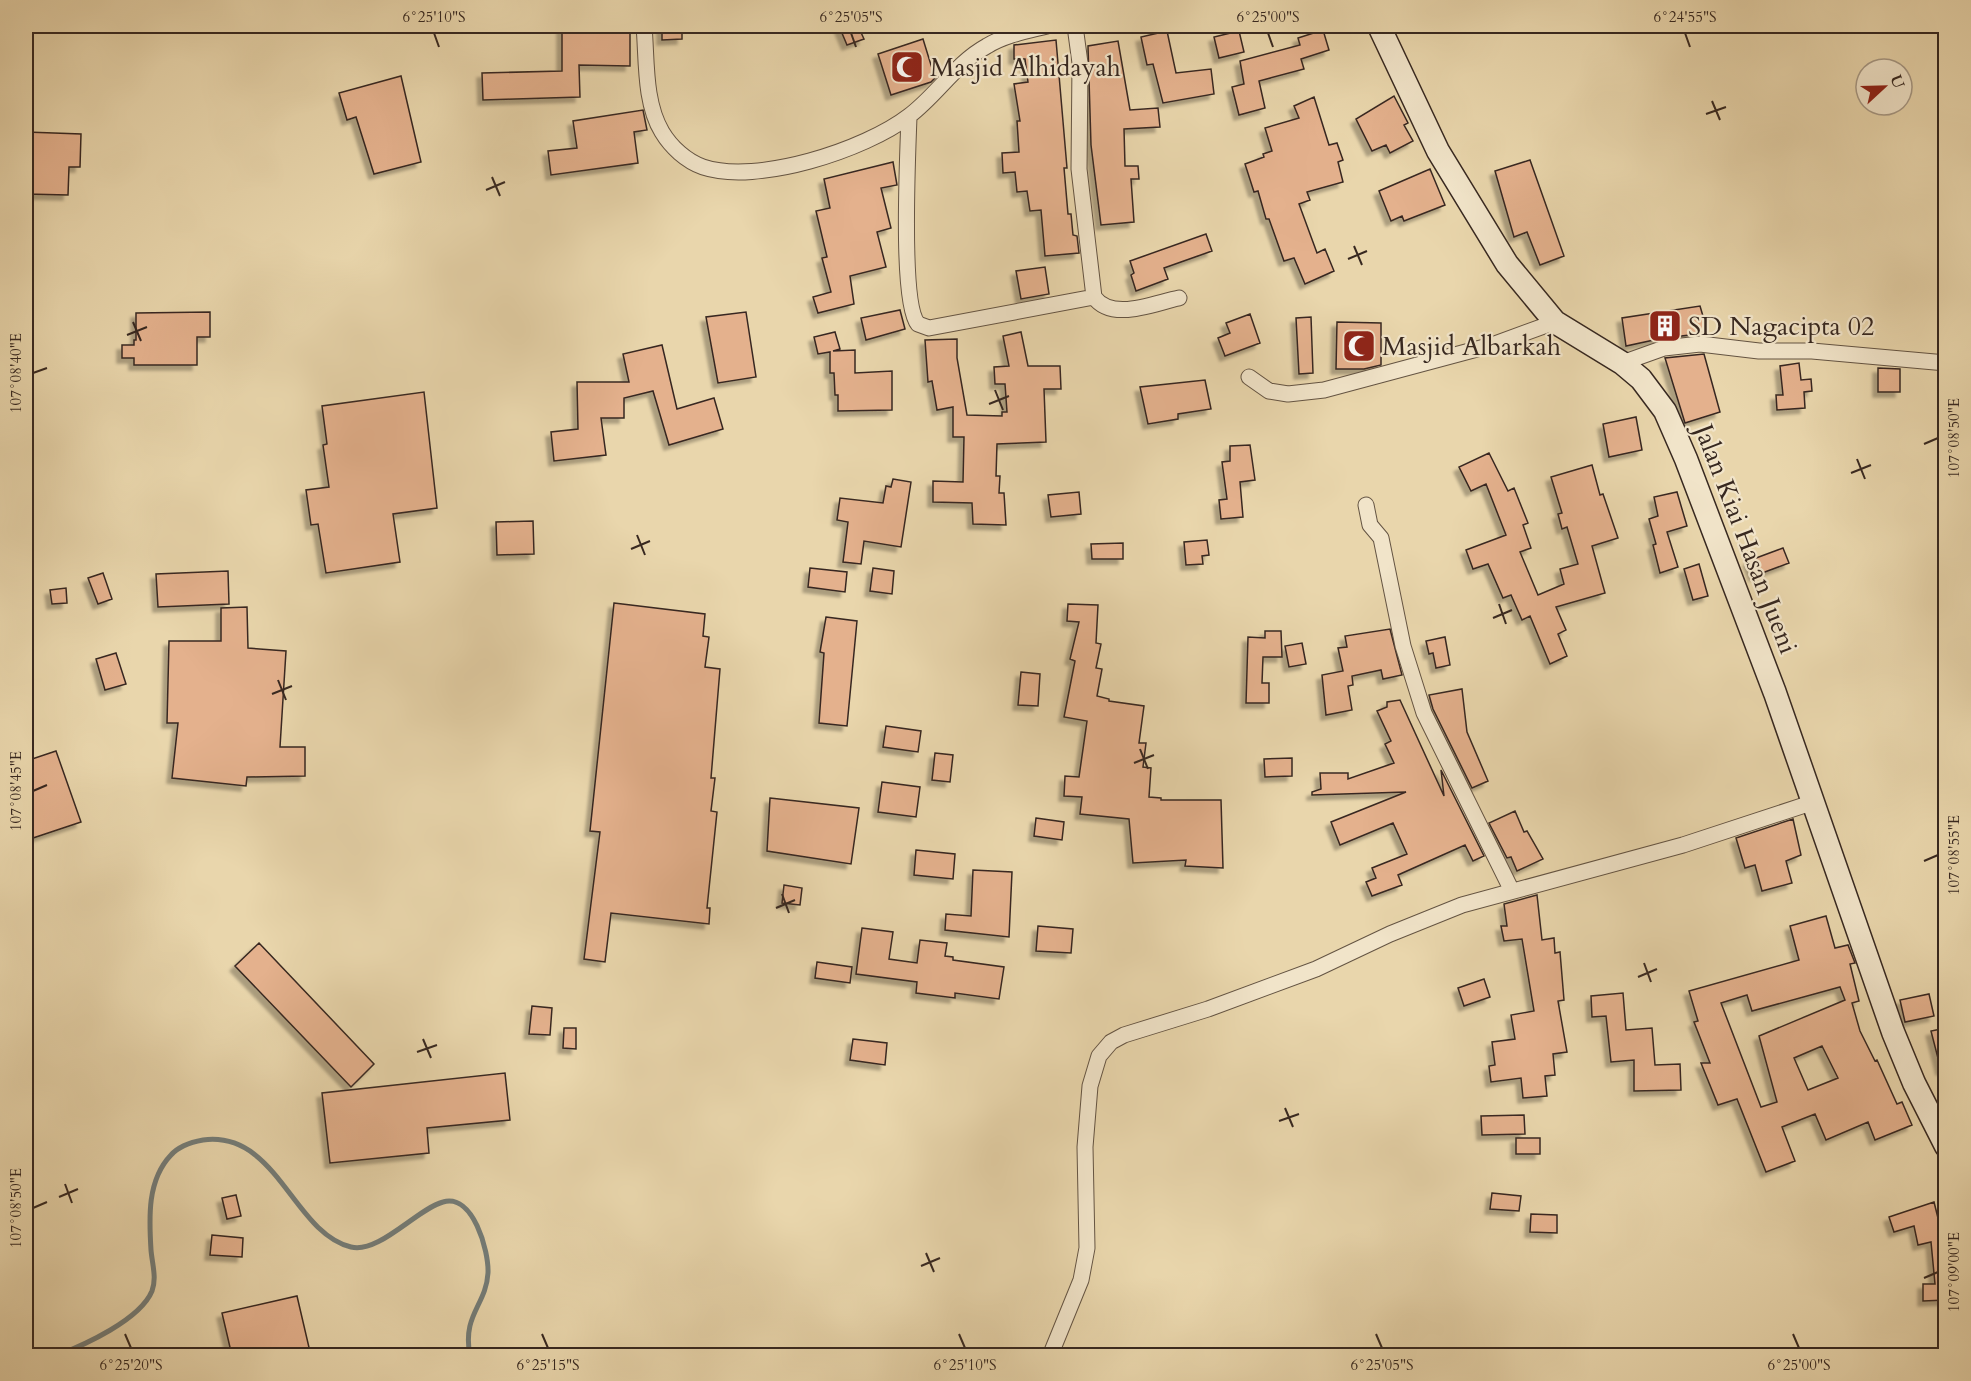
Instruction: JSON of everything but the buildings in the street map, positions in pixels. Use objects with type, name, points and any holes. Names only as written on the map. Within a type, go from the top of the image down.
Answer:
[{"type":"street","points":[[644,26],[648,82],[655,118],[663,134],[685,158],[703,166],[742,170],[826,157],[878,136],[909,116],[956,70],[986,46],[1047,26]]},
{"type":"street","points":[[1075,26],[1080,63],[1078,169],[1094,297],[1106,308],[1120,310],[1179,298]]},
{"type":"street","name":"Jalan Kiai Hasan Jueni","points":[[1379,26],[1414,103],[1462,193],[1507,264],[1555,322],[1622,363],[1641,379],[1659,402],[1682,449],[1814,802],[1893,1032],[1914,1083],[1946,1146]]},
{"type":"street","points":[[909,116],[906,200],[909,304],[918,324],[929,328],[1094,297]]},
{"type":"street","points":[[1249,377],[1269,391],[1287,394],[1324,390],[1492,345],[1555,322]]},
{"type":"street","points":[[1622,363],[1672,346],[1700,344],[1760,351],[1812,351],[1946,363]]},
{"type":"street","points":[[1366,505],[1370,525],[1381,538],[1402,646],[1424,713],[1512,891]]},
{"type":"street","points":[[1050,1356],[1081,1280],[1087,1248],[1085,1147],[1090,1086],[1103,1049],[1124,1035],[1208,1010],[1316,969],[1452,909],[1683,845],[1814,802]]},
{"type":"waterway","points":[[56,1356],[110,1330],[146,1302],[154,1281],[150,1212],[157,1176],[174,1152],[186,1145],[203,1140],[228,1141],[249,1151],[267,1166],[314,1223],[331,1238],[351,1247],[374,1244],[443,1202],[454,1202],[463,1206],[477,1226],[488,1263],[486,1284],[469,1330],[470,1356]]},
{"type":"waterway","points":[[26,1353],[29,1356]]},
{"type":"place","name":"Masjid Alhidayah","points":[[907,67]]},
{"type":"place","name":"SD Nagacipta 02","points":[[1665,326]]},
{"type":"place","name":"Masjid Albarkah","points":[[1359,346]]}]
